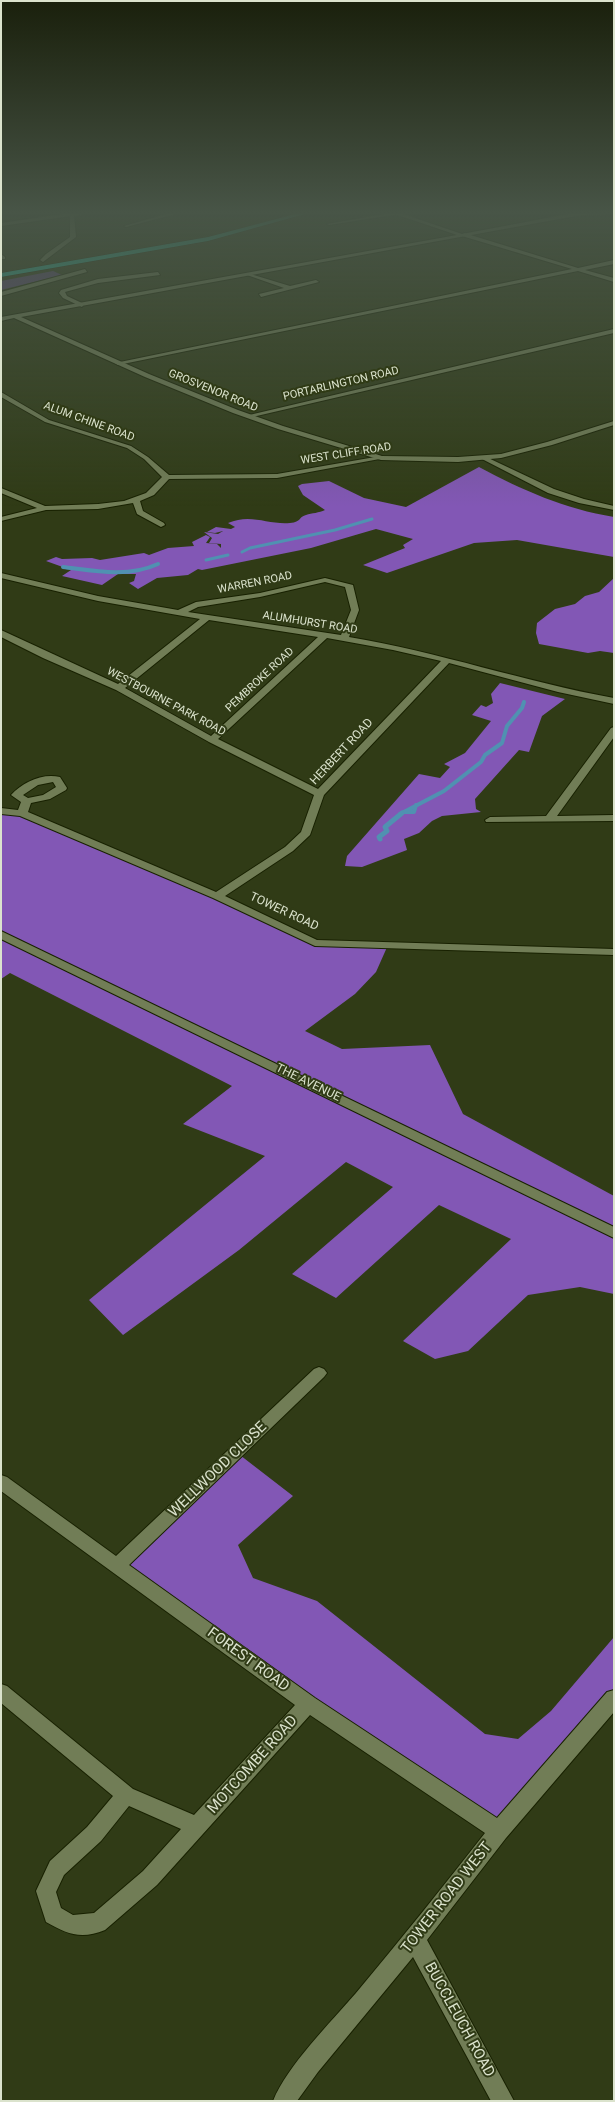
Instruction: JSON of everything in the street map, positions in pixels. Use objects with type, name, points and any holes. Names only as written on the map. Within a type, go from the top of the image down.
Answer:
[{"type":"street","points":[[1,319],[54,310]]},
{"type":"street","points":[[118,363],[380,310]]},
{"type":"street","name":"GROSVENOR ROAD","points":[[16,317],[118,363],[248,416],[313,439],[373,454],[381,458]]},
{"type":"street","name":"PORTARLINGTON ROAD","points":[[248,416],[614,331]]},
{"type":"street","name":"ALUM CHINE ROAD","points":[[1,394],[47,421],[129,447],[146,458],[167,477]]},
{"type":"street","name":"WEST CLIFF ROAD","points":[[167,477],[277,476],[381,458],[458,460],[484,458],[539,447],[614,424]]},
{"type":"street","points":[[484,458],[550,491],[614,508]]},
{"type":"street","points":[[1,519],[44,508],[102,506],[136,500],[151,494],[162,480],[167,477]]},
{"type":"street","points":[[1,490],[44,508]]},
{"type":"street","points":[[136,500],[140,512],[162,525]]},
{"type":"street","name":"ALUMHURST ROAD","points":[[1,575],[61,590],[179,613],[395,648],[571,694],[614,701]]},
{"type":"street","name":"WARREN ROAD","points":[[179,613],[196,605],[260,595],[325,580],[337,581],[348,584],[355,610],[344,639]]},
{"type":"street","points":[[120,688],[206,618]]},
{"type":"street","name":"WESTBOURNE PARK ROAD","points":[[1,633],[46,656],[120,688],[212,740],[318,794]]},
{"type":"street","name":"PEMBROKE ROAD","points":[[212,740],[323,637]]},
{"type":"street","name":"HERBERT ROAD","points":[[217,896],[289,849],[306,832],[318,794],[446,661]]},
{"type":"street","points":[[550,818],[614,730]]},
{"type":"street","points":[[22,813],[27,800]]},
{"type":"street","name":"TOWER ROAD","points":[[1,811],[22,813],[217,896],[315,943],[614,952]]},
{"type":"street","points":[[490,820],[614,818]]},
{"type":"street","name":"THE AVENUE","points":[[1,934],[614,1233]]},
{"type":"street","name":"WELLWOOD CLOSE","points":[[117,1566],[319,1373]]},
{"type":"street","name":"FOREST ROAD","points":[[1,1482],[308,1704],[499,1831]]},
{"type":"street","points":[[1,1692],[126,1795],[197,1826]]},
{"type":"street","name":"TOWER ROAD WEST","points":[[284,2101],[310,2064],[415,1939],[499,1831],[614,1698]]},
{"type":"street","name":"MOTCOMBE ROAD","points":[[126,1795],[94,1834],[57,1868],[46,1891],[53,1915],[72,1924],[98,1923],[150,1878],[308,1704]]},
{"type":"street","name":"BUCCLEUCH ROAD","points":[[415,1939],[503,2101]]},
{"type":"shaded area","points":[[479,467],[544,498],[578,509],[614,517],[614,557],[517,540],[474,543],[387,573],[363,565],[405,548],[403,545],[413,539],[376,529],[311,548],[202,570],[198,569],[188,575],[157,578],[138,589],[129,583],[134,581],[136,574],[118,574],[102,585],[62,576],[71,570],[46,561],[56,557],[62,559],[92,558],[100,560],[144,553],[149,555],[168,548],[194,546],[192,542],[206,535],[210,537],[206,543],[217,544],[221,548],[221,544],[209,543],[212,538],[204,532],[218,534],[223,531],[207,532],[216,527],[231,529],[235,527],[228,523],[244,519],[282,523],[294,522],[304,516],[325,510],[303,495],[298,486],[302,484],[329,481],[364,498],[406,507]]},
{"type":"shaded area","points":[[614,578],[614,653],[600,651],[588,653],[539,644],[536,633],[537,623],[555,609],[575,604],[585,596],[599,592]]},
{"type":"shaded area","points":[[500,683],[565,699],[542,716],[529,752],[519,750],[475,799],[476,809],[481,812],[442,816],[432,821],[419,833],[404,839],[407,850],[362,867],[345,866],[347,856],[419,774],[440,778],[450,767],[444,764],[465,753],[491,721],[472,715],[481,705],[486,707],[493,703],[491,694]]},
{"type":"shaded area","points":[[1,811],[22,813],[315,943],[388,945],[376,972],[355,994],[305,1031],[342,1049],[430,1045],[463,1114],[614,1196],[614,1294],[580,1287],[528,1295],[468,1351],[435,1359],[403,1341],[511,1239],[439,1205],[336,1298],[292,1274],[393,1187],[346,1162],[239,1250],[123,1335],[89,1300],[265,1156],[183,1124],[232,1086],[10,973],[1,979]]},
{"type":"shaded area","points":[[236,1452],[293,1496],[238,1545],[253,1578],[317,1601],[485,1734],[518,1739],[551,1711],[614,1637],[614,1698],[499,1831],[117,1566]]},
{"type":"waterway","points":[[242,552],[250,548],[335,530],[372,519]]},
{"type":"waterway","points":[[206,560],[228,555]]},
{"type":"waterway","points":[[63,567],[99,572],[123,572],[135,571],[158,564]]},
{"type":"waterway","points":[[416,806],[444,791],[481,762],[485,755],[502,743],[507,726],[522,708],[524,702]]},
{"type":"waterway","points":[[400,814],[416,806]]},
{"type":"waterway","points":[[405,812],[414,812],[416,806]]},
{"type":"waterway","points":[[380,839],[379,837],[387,831],[385,827],[402,813]]}]
